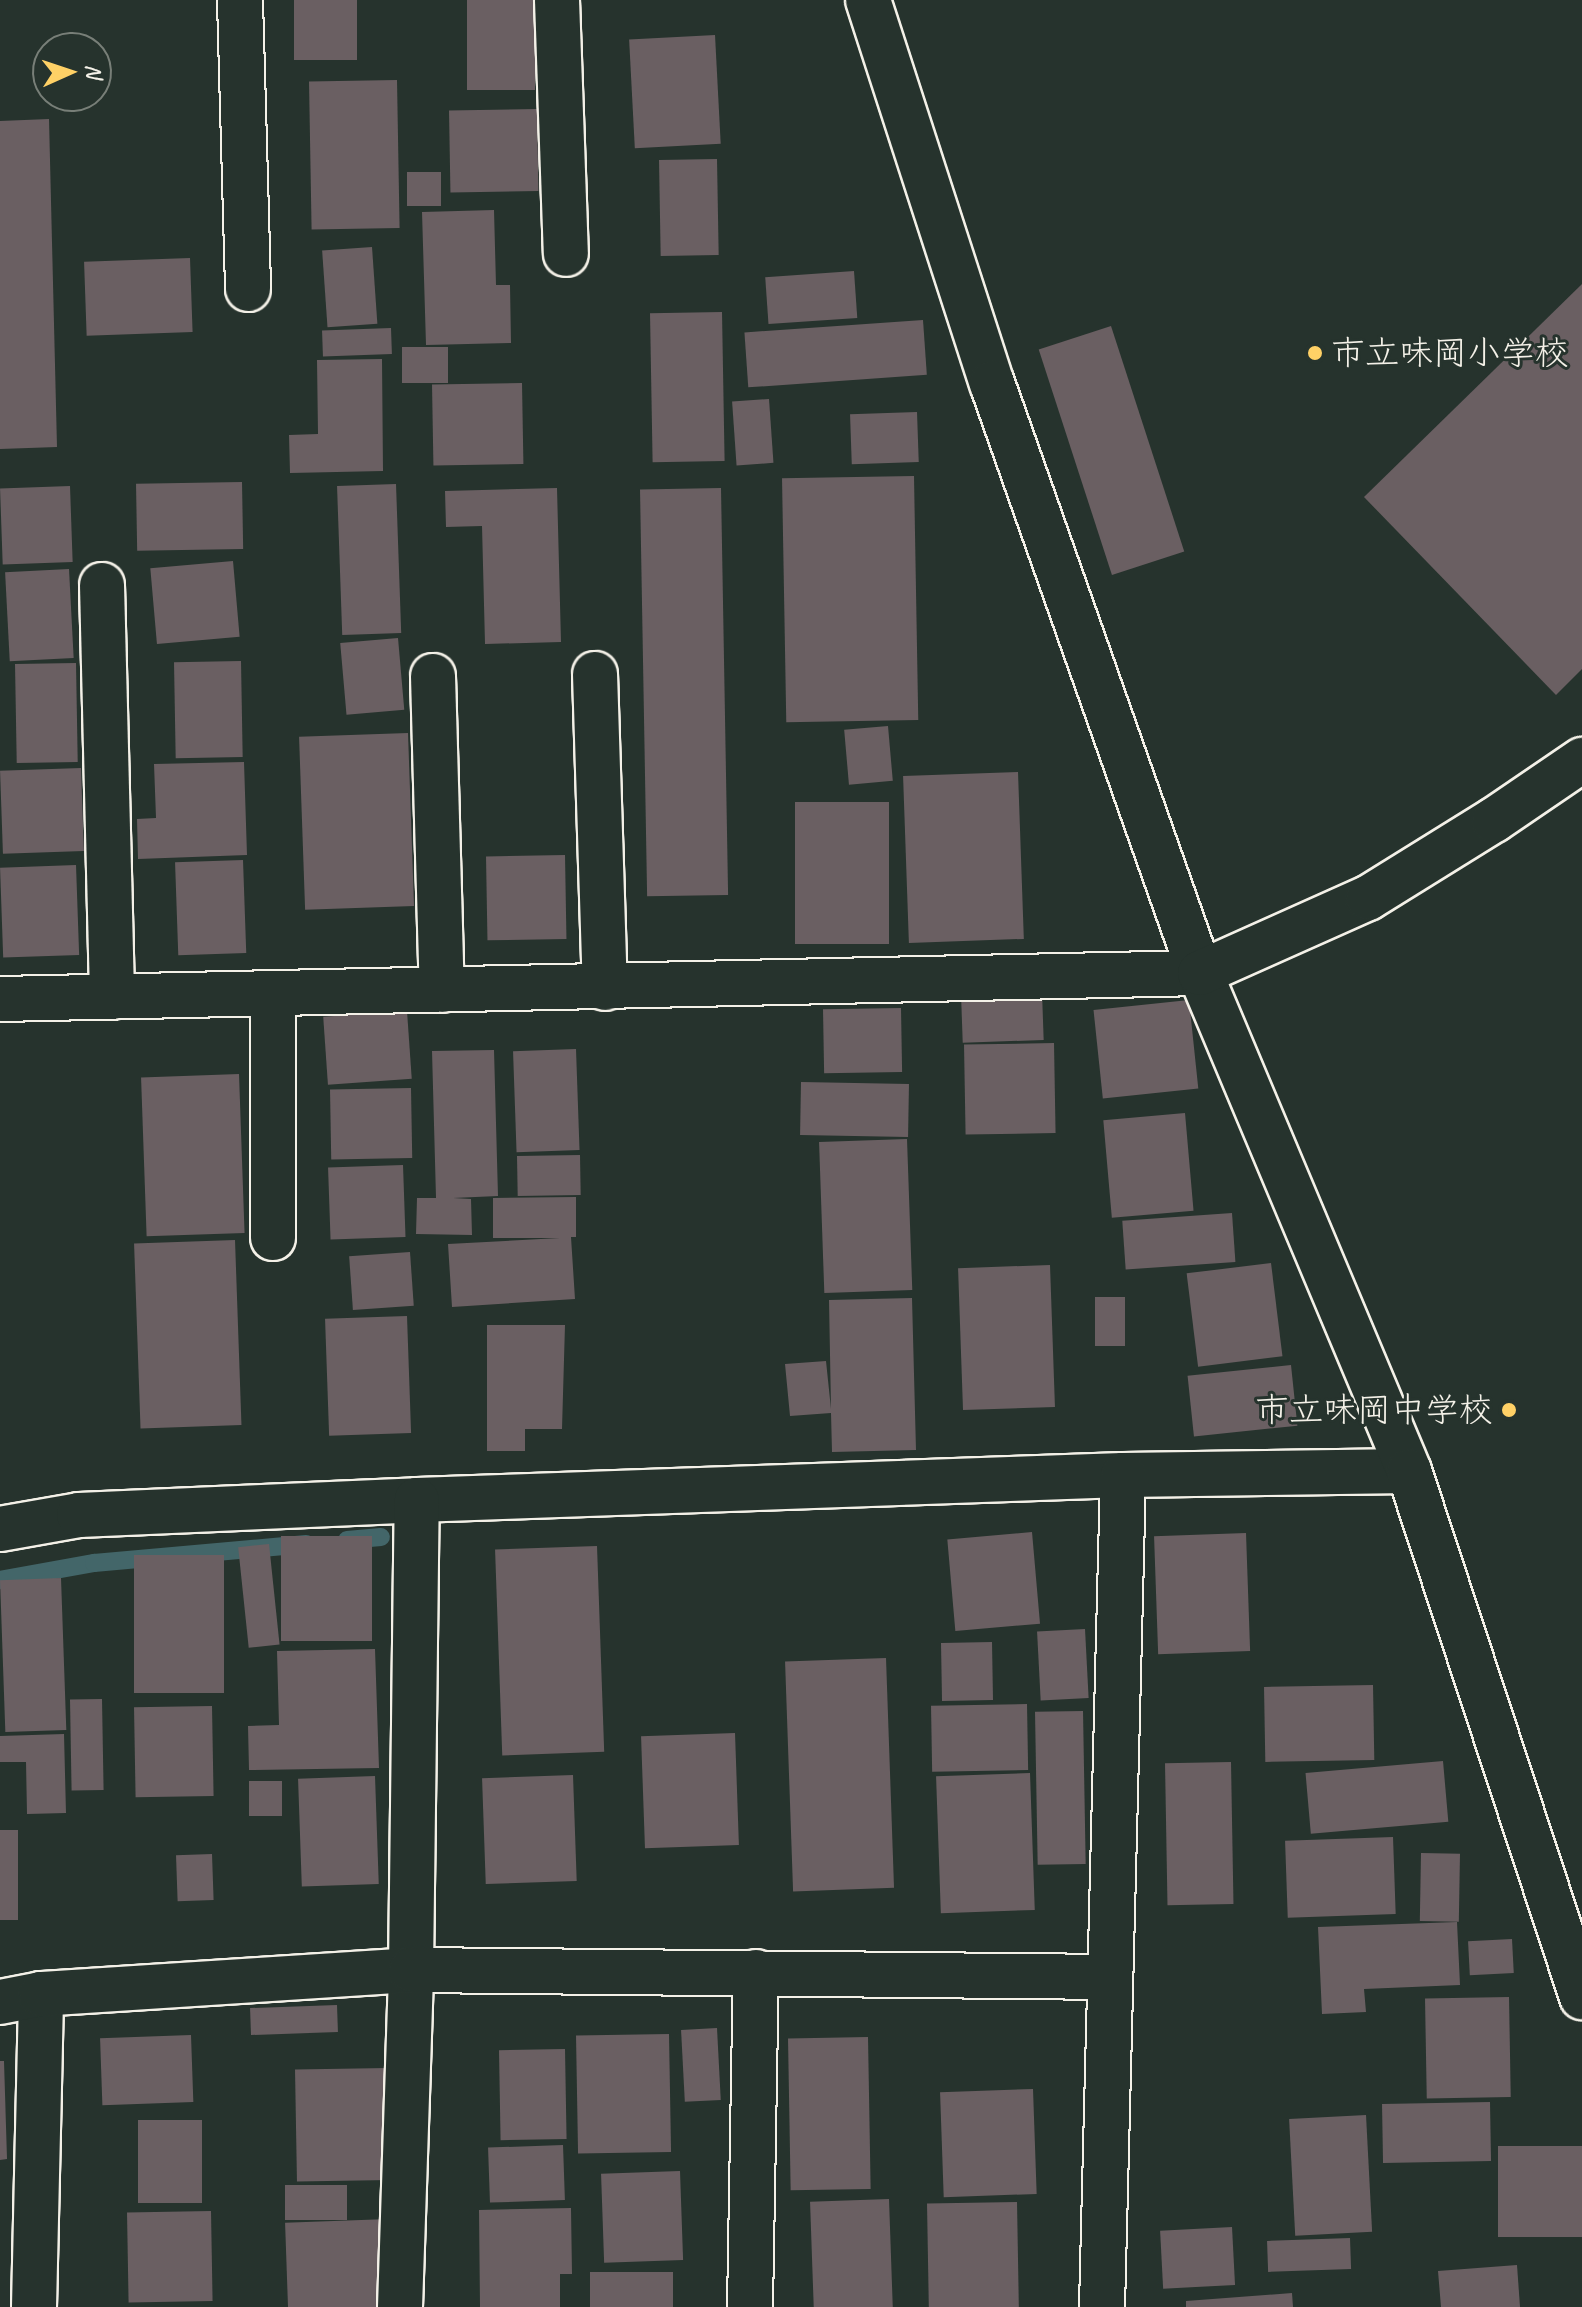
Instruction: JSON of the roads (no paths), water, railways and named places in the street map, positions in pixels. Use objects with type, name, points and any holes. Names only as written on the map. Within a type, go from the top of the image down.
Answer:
[{"type":"street","points":[[240,0],[248,289]]},
{"type":"street","points":[[557,0],[566,254]]},
{"type":"street","points":[[868,0],[992,383],[1200,973],[1409,1471],[1582,1997]]},
{"type":"street","points":[[102,585],[112,997]]},
{"type":"street","points":[[595,674],[605,988]]},
{"type":"street","points":[[433,676],[442,990]]},
{"type":"street","points":[[0,999],[1200,973],[1368,898],[1494,820],[1582,760]]},
{"type":"street","points":[[273,994],[273,1238]]},
{"type":"street","points":[[0,1529],[79,1515],[417,1500],[1123,1475],[1409,1471]]},
{"type":"street","points":[[1102,2307],[1123,1475]]},
{"type":"street","points":[[400,2307],[411,1970],[417,1500]]},
{"type":"street","points":[[34,2307],[20,1998],[411,1970],[1110,1977]]},
{"type":"street","points":[[750,2307],[756,1972]]},
{"type":"waterway","points":[[347,1540],[381,1537]]},
{"type":"waterway","points":[[0,1580],[94,1563],[306,1544]]},
{"type":"place","name":"市立味岡小学校","points":[[1315,353]]},
{"type":"place","name":"市立味岡中学校","points":[[1509,1410]]}]
